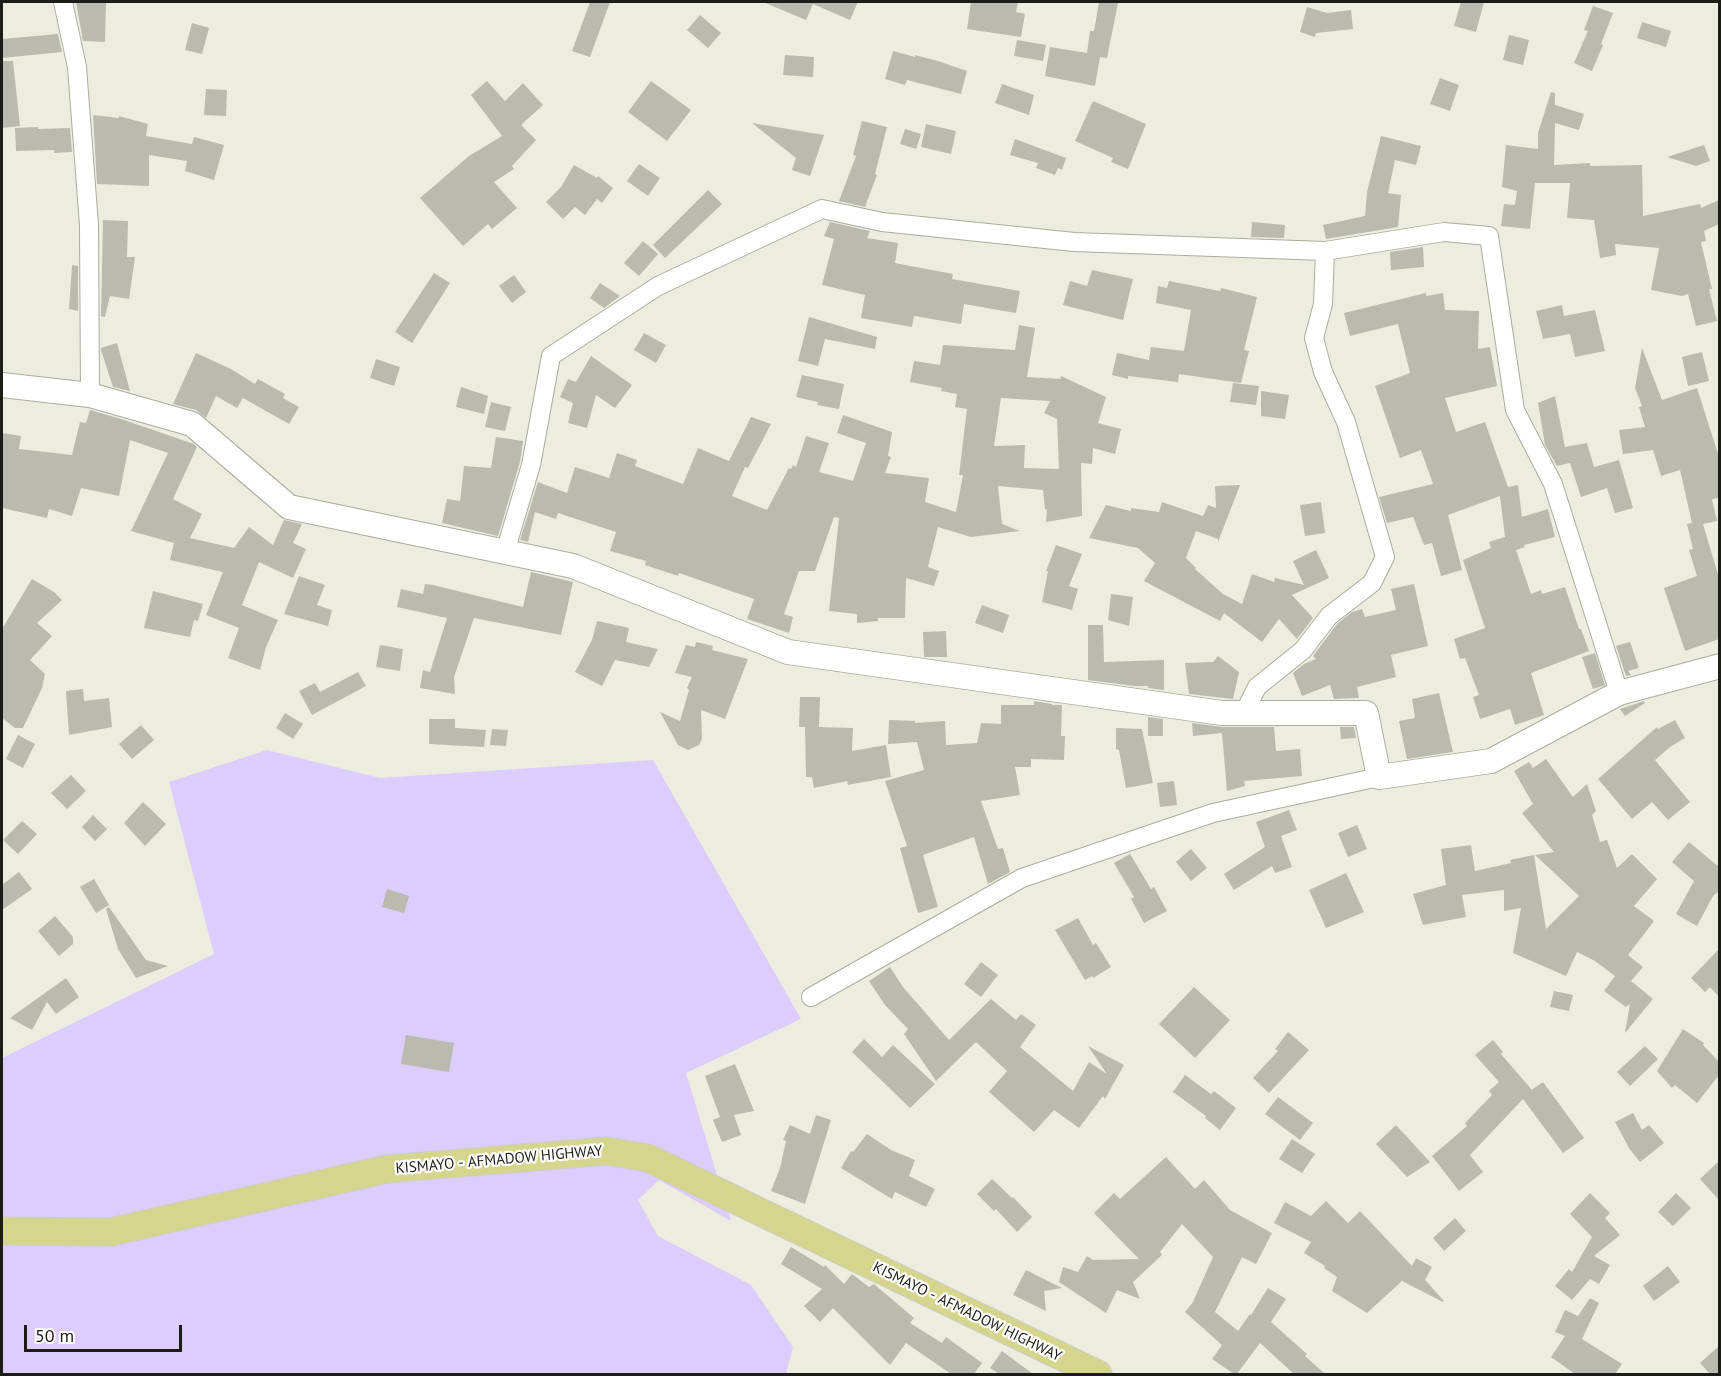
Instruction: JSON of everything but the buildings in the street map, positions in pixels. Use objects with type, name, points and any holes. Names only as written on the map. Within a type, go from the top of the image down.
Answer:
[{"type":"main road","name":"KISMAYO - AFMADOW HIGHWAY","points":[[2,1231],[111,1232],[387,1169],[606,1151],[648,1158],[1098,1374]]},
{"type":"street","points":[[63,2],[77,67],[89,225],[90,395]]},
{"type":"street","points":[[505,552],[531,465],[551,357],[658,286],[822,209],[882,222],[1074,242],[1324,251],[1444,232],[1489,236],[1515,410],[1553,484],[1619,693]]},
{"type":"street","points":[[1244,713],[1257,687],[1303,650],[1329,616],[1372,583],[1385,557],[1346,422],[1323,372],[1314,338],[1323,304],[1324,251]]},
{"type":"street","points":[[2,384],[90,395],[192,424],[289,507],[573,566],[788,652],[1222,713],[1366,713],[1379,777]]},
{"type":"street","points":[[811,997],[1022,878],[1213,813],[1379,777],[1491,761],[1619,693],[1719,666]]},
{"type":"shaded area","points":[[267,750],[380,778],[653,760],[801,1019],[686,1073],[731,1221],[659,1180],[638,1200],[658,1236],[751,1285],[793,1347],[786,1374],[2,1374],[2,1058],[214,954],[169,782]]}]
